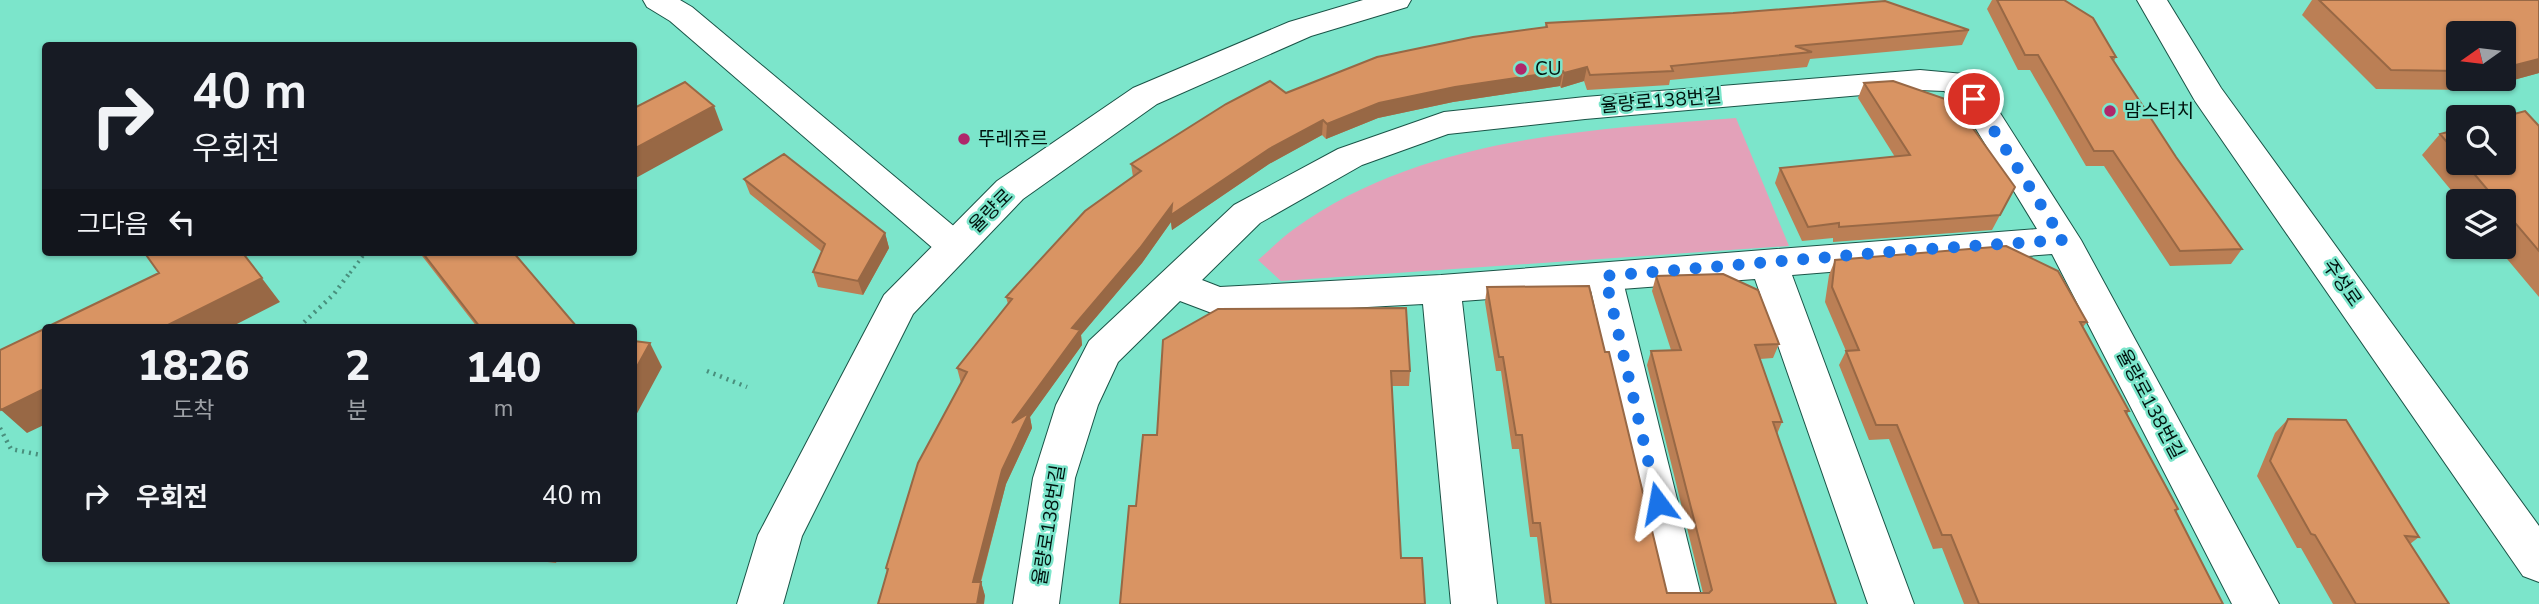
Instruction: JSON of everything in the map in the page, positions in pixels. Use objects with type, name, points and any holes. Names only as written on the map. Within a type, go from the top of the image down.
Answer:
[{"type":"street","points":[[658,0],[681,14],[955,247]]},
{"type":"street","name":"율량로","points":[[760,604],[780,535],[898,305],[1010,190],[1144,96],[1300,29],[1396,0]]},
{"type":"street","name":"주성로","points":[[2152,0],[2207,93],[2539,562]]},
{"type":"street","name":"율량로138번길","points":[[1036,604],[1054,478],[1077,405],[1103,352],[1247,214],[1349,156],[1444,123],[1585,108],[1920,80],[1952,81],[1974,99],[2063,240],[2256,604]]},
{"type":"street","points":[[1175,284],[1217,301],[1441,289],[2063,240]]},
{"type":"street","points":[[1769,264],[1891,604]]},
{"type":"street","points":[[1605,276],[1682,604]]},
{"type":"street","points":[[1441,289],[1474,604]]},
{"type":"path","points":[[302,324],[334,294],[363,256]]},
{"type":"path","points":[[707,371],[747,387]]},
{"type":"path","points":[[0,428],[11,449],[42,455]]},
{"type":"shaded area","points":[[1736,118],[1789,246],[1281,281],[1258,260],[1294,229],[1343,198],[1396,175],[1450,157],[1564,134]]},
{"type":"building","points":[[1997,0],[2064,0],[2093,18],[2116,57],[2111,57],[2176,157],[2242,249],[2180,251],[2113,151],[2094,151],[2038,55],[2025,55]]},
{"type":"building","points":[[2319,0],[2539,0],[2539,59],[2516,65],[2516,21],[2446,21],[2446,71],[2391,70]]},
{"type":"building","points":[[1885,1],[1969,30],[1795,46],[1812,52],[1671,66],[1673,71],[1590,75],[1587,67],[1564,73],[1563,71],[1455,87],[1379,103],[1327,124],[1323,120],[1269,149],[1171,215],[1172,205],[1140,248],[1072,328],[1080,330],[1012,423],[1029,413],[1002,470],[973,582],[981,582],[977,604],[878,604],[888,569],[886,568],[918,463],[967,372],[957,368],[1012,299],[1006,297],[1085,211],[1141,171],[1131,164],[1226,104],[1270,81],[1286,93],[1377,57],[1473,37],[1547,27],[1546,23],[1733,13]]},
{"type":"building","points":[[1893,81],[1954,102],[2015,187],[2000,215],[1808,227],[1780,168],[1910,155],[1864,83]]},
{"type":"building","points":[[685,82],[714,106],[637,147],[637,106]]},
{"type":"building","points":[[2525,111],[2539,126],[2539,251],[2516,224],[2516,189],[2487,189],[2475,175],[2516,175],[2516,113]]},
{"type":"building","points":[[784,154],[885,233],[858,281],[813,272],[825,244],[744,179]]},
{"type":"building","points":[[2006,246],[2058,271],[2087,322],[2080,322],[2129,411],[2125,411],[2178,509],[2175,510],[2223,604],[1979,604],[1951,535],[1942,535],[1897,425],[1876,425],[1846,351],[1859,350],[1832,287],[1835,260]]},
{"type":"building","points":[[147,256],[245,256],[262,278],[170,324],[53,324],[159,273]]},
{"type":"building","points":[[425,256],[516,256],[574,324],[478,324]]},
{"type":"building","points":[[1723,274],[1758,290],[1779,344],[1755,345],[1782,422],[1773,422],[1836,604],[1551,604],[1540,523],[1533,523],[1522,435],[1516,435],[1503,357],[1499,357],[1487,287],[1589,286],[1605,352],[1609,352],[1667,593],[1709,593],[1712,590],[1651,351],[1681,350],[1656,276]]},
{"type":"building","points":[[1406,308],[1410,371],[1391,371],[1401,558],[1422,558],[1425,604],[1120,604],[1129,506],[1136,506],[1143,435],[1157,435],[1163,340],[1218,309]]},
{"type":"building","points":[[42,330],[42,390],[1,410],[0,408],[0,350]]},
{"type":"building","points":[[637,341],[650,343],[637,367]]},
{"type":"building","points":[[2288,419],[2346,420],[2419,537],[2405,536],[2449,604],[2356,604],[2315,535],[2311,534],[2270,461]]},
{"type":"place","name":"CU","points":[[1521,69]]},
{"type":"place","name":"맘스터치","points":[[2110,111]]},
{"type":"place","name":"뚜레쥬르","points":[[964,139]]},
{"type":"route","points":[[1658,503],[1605,276],[2063,240],[1974,99]]}]
